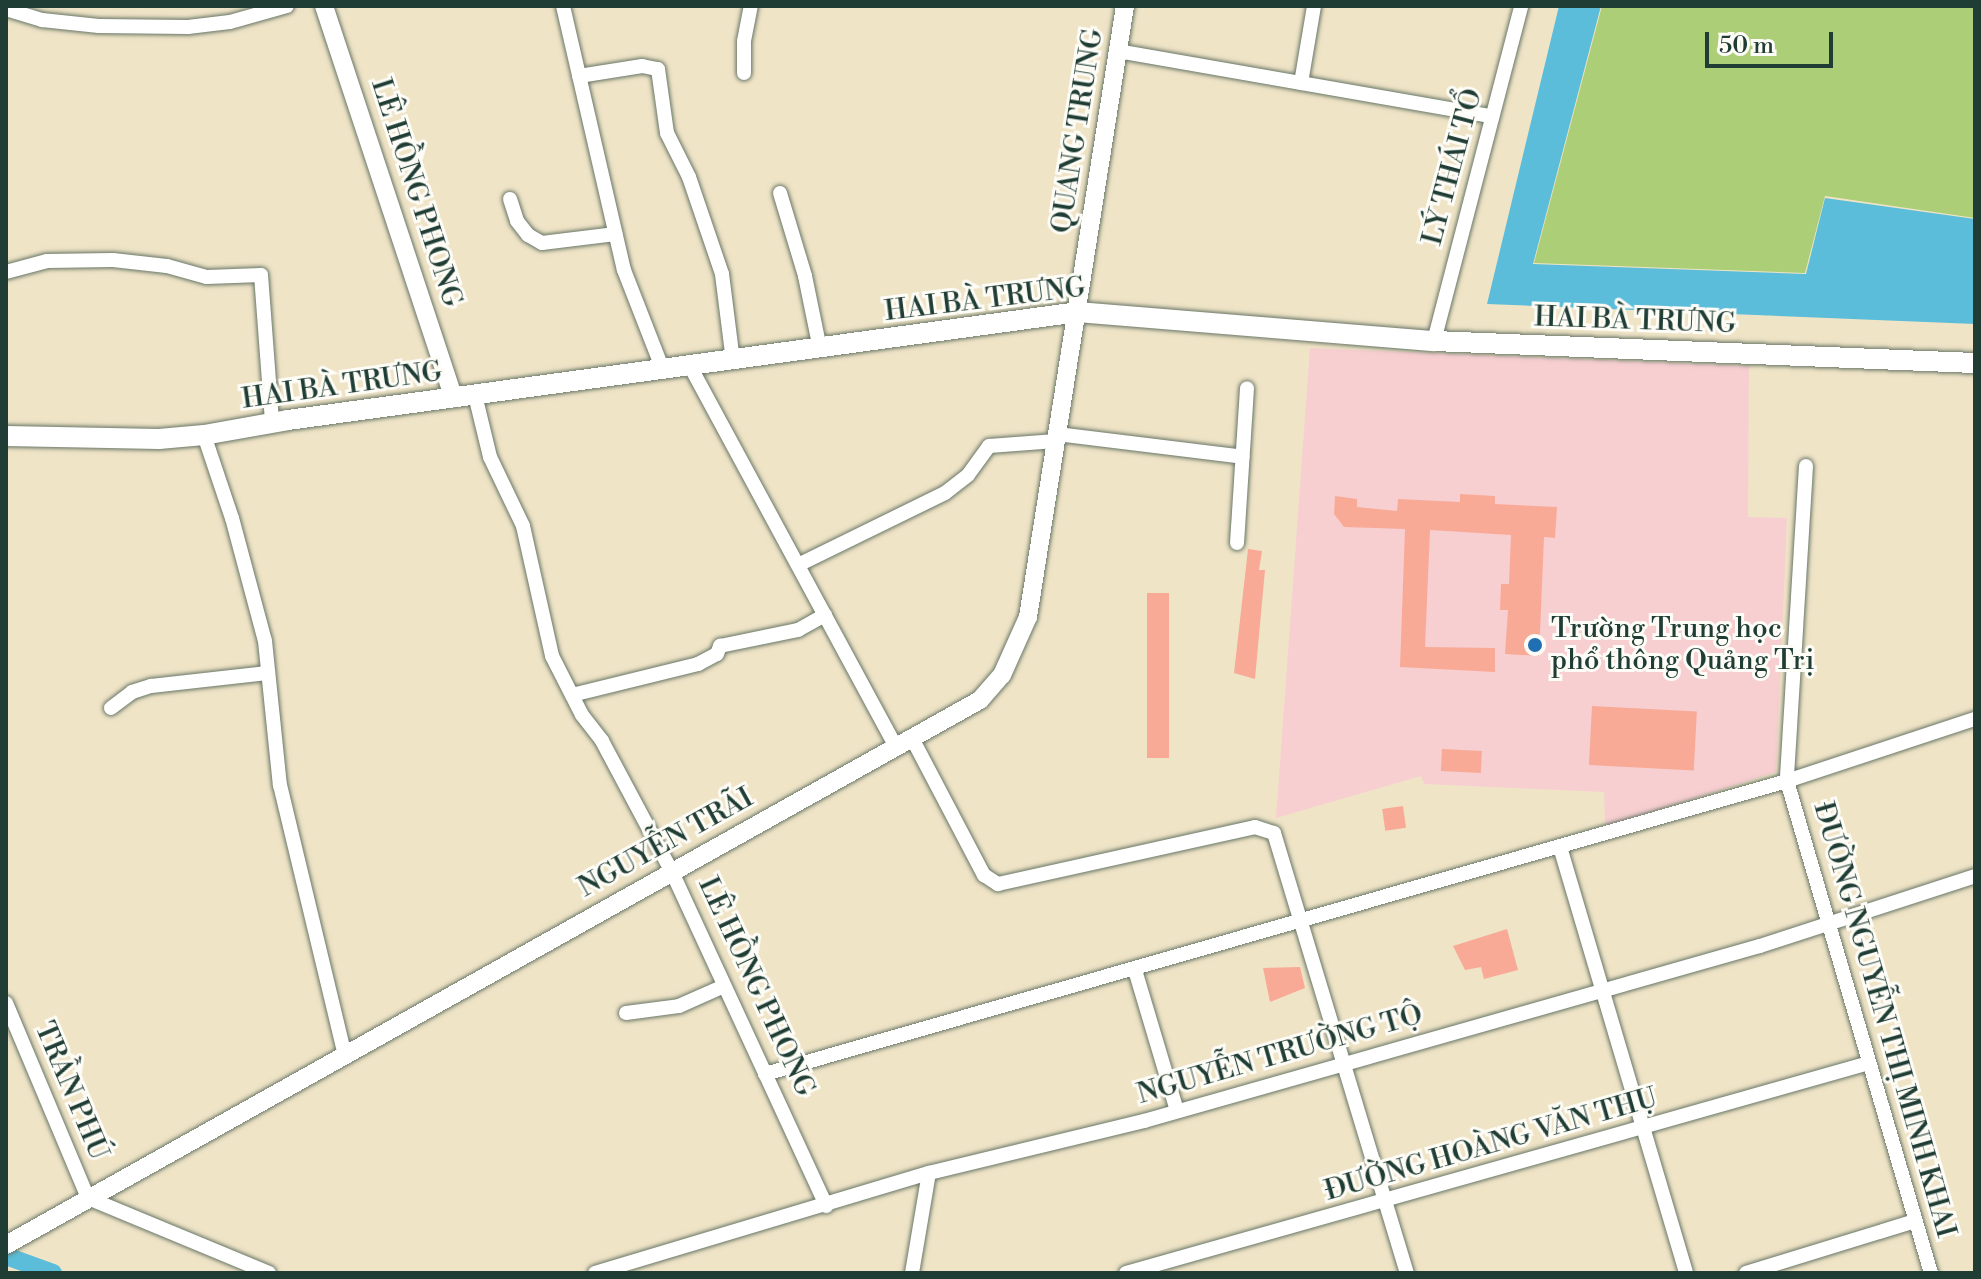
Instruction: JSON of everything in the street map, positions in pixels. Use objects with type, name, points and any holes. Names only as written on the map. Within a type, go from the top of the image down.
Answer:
[{"type":"main road","name":"HAI BÀ TRƯNG","points":[[6,436],[159,439],[204,435],[272,423],[1078,312],[1434,341],[1975,363]]},
{"type":"street","points":[[6,9],[42,20],[99,26],[188,27],[230,22],[287,6]]},
{"type":"street","name":"LÊ HỒNG PHONG","points":[[324,6],[464,396],[523,526],[552,656],[572,695],[602,741],[672,872],[826,1206]]},
{"type":"street","points":[[563,6],[628,284],[663,370]]},
{"type":"street","points":[[744,73],[744,41],[751,6]]},
{"type":"street","name":"QUANG TRUNG","points":[[1078,312],[1125,6]]},
{"type":"street","points":[[1301,83],[1314,6]]},
{"type":"street","name":"LÝ THÁI TỔ","points":[[1434,341],[1521,6]]},
{"type":"street","points":[[1118,51],[1492,116]]},
{"type":"street","points":[[579,76],[642,66],[658,69],[667,133],[689,177],[722,274],[733,361]]},
{"type":"street","points":[[780,193],[805,276],[820,349]]},
{"type":"street","points":[[510,199],[517,221],[528,235],[542,243],[615,234]]},
{"type":"street","points":[[6,272],[47,261],[113,260],[167,266],[207,277],[261,275],[272,423]]},
{"type":"street","name":"NGUYỄN TRÃI","points":[[6,1245],[980,700],[1002,675],[1028,617],[1040,558],[1066,365],[1078,312]]},
{"type":"street","points":[[690,366],[825,615],[991,882],[1007,885],[1262,827],[1277,838],[1407,1273]]},
{"type":"street","points":[[1237,543],[1247,388]]},
{"type":"street","points":[[204,435],[265,641],[277,733],[280,785],[345,1055]]},
{"type":"street","points":[[798,565],[945,493],[968,475],[989,446],[1056,437],[1243,457]]},
{"type":"street","points":[[1787,781],[1806,466]]},
{"type":"street","points":[[572,695],[698,664],[717,654],[720,646],[798,630],[825,615]]},
{"type":"street","points":[[111,708],[132,692],[151,686],[267,673]]},
{"type":"street","points":[[765,1074],[1301,923],[1787,781],[1975,719]]},
{"type":"street","name":"ĐƯỜNG NGUYỄN THỊ MINH KHAI","points":[[1787,781],[1931,1273]]},
{"type":"street","points":[[1560,847],[1686,1273]]},
{"type":"street","name":"NGUYỄN TRƯỜNG TỘ","points":[[595,1273],[929,1173],[1177,1111],[1760,946],[1975,876]]},
{"type":"street","points":[[1135,970],[1177,1111]]},
{"type":"street","points":[[626,1013],[679,1006],[724,986]]},
{"type":"street","name":"TRẦN PHÚ","points":[[6,1003],[88,1198]]},
{"type":"street","name":"ĐƯỜNG HOÀNG VĂN THỤ","points":[[1126,1273],[1869,1063]]},
{"type":"street","points":[[912,1273],[929,1173]]},
{"type":"street","points":[[88,1198],[269,1273]]},
{"type":"street","points":[[1746,1273],[1785,1268],[1915,1221]]},
{"type":"shaded area","name":"Trường Trung học phổ thông Quảng Trị","points":[[1310,348],[1749,366],[1748,517],[1787,518],[1776,772],[1605,827],[1604,792],[1424,784],[1421,776],[1276,818]]},
{"type":"green space","points":[[1602,6],[1975,6],[1975,218],[1825,196],[1805,273],[1534,263]]},
{"type":"water","points":[[1559,6],[1601,6],[1533,264],[1806,274],[1825,198],[1975,219],[1975,324],[1487,304]]},
{"type":"building","points":[[1460,494],[1495,496],[1495,504],[1557,507],[1555,538],[1544,537],[1539,656],[1505,654],[1508,610],[1500,610],[1501,584],[1509,584],[1511,535],[1430,530],[1425,647],[1495,648],[1495,672],[1400,667],[1405,529],[1344,527],[1334,514],[1335,496],[1357,499],[1357,507],[1397,511],[1398,499],[1460,502]]},
{"type":"building","points":[[1248,549],[1262,551],[1259,570],[1265,570],[1255,679],[1234,673]]},
{"type":"building","points":[[1147,593],[1169,593],[1169,758],[1147,758]]},
{"type":"building","points":[[1592,706],[1697,711],[1694,770],[1589,765]]},
{"type":"building","points":[[1442,749],[1482,751],[1481,773],[1441,771]]},
{"type":"building","points":[[1403,806],[1406,828],[1385,831],[1382,809]]},
{"type":"building","points":[[1507,929],[1518,970],[1484,979],[1481,967],[1465,970],[1453,946]]},
{"type":"building","points":[[1300,967],[1305,988],[1270,1002],[1263,968]]},
{"type":"waterway","points":[[6,1256],[53,1273]]},
{"type":"place","name":"Trường Trung học phổ thông Quảng Trị","points":[[1535,645]]}]
